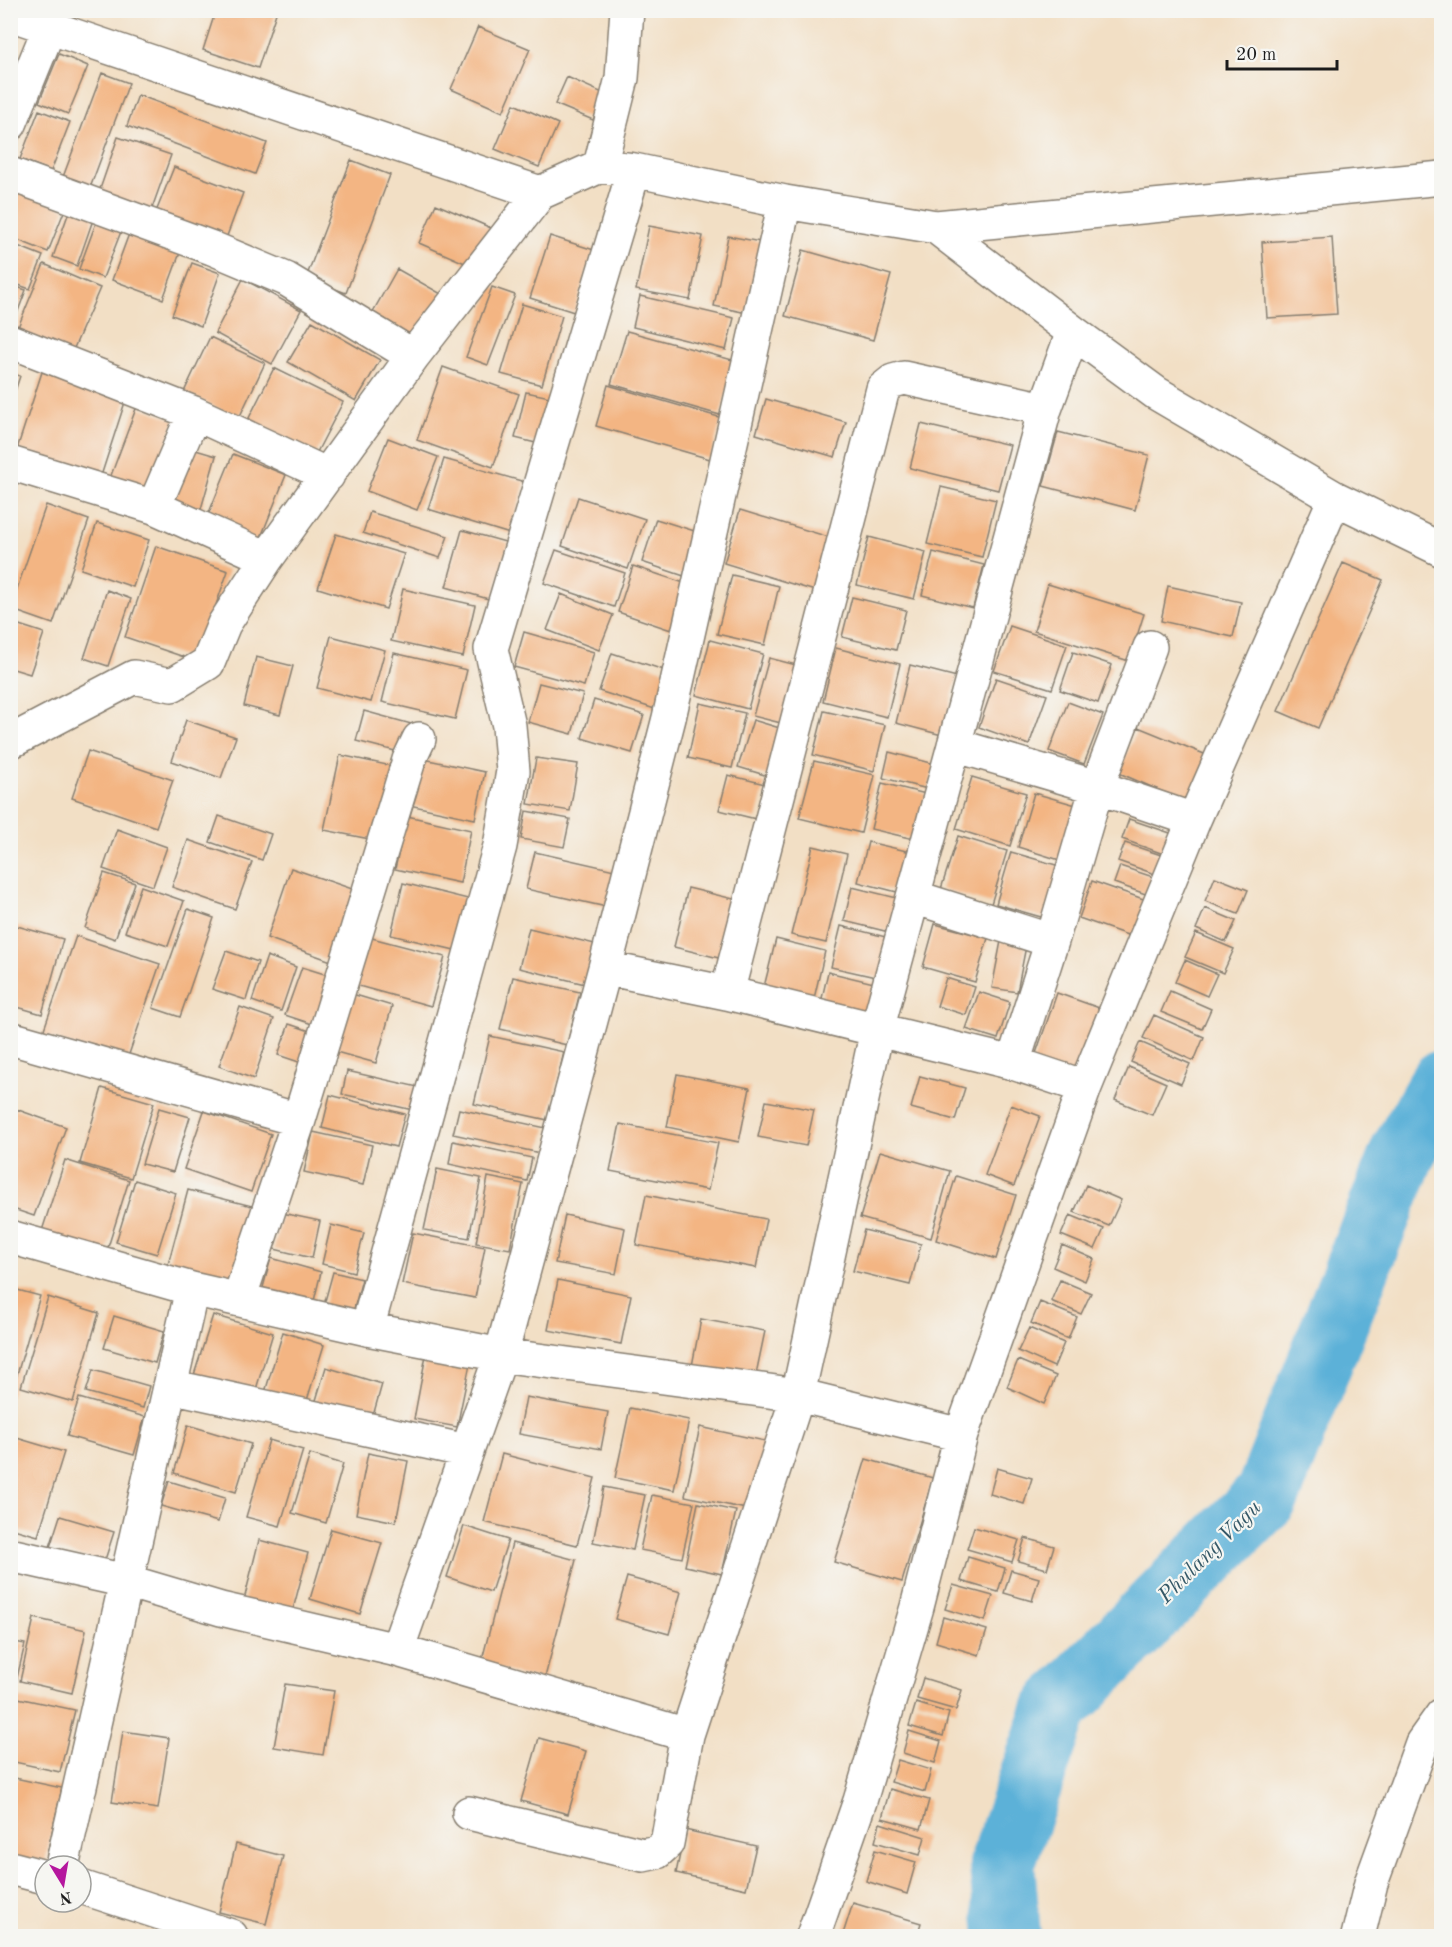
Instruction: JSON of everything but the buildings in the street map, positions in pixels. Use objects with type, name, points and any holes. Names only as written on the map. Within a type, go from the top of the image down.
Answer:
[{"type":"street","points":[[600,166],[622,78],[627,10]]},
{"type":"street","points":[[10,14],[540,194]]},
{"type":"street","points":[[10,124],[50,26]]},
{"type":"street","points":[[10,742],[134,677],[172,685],[208,663],[224,624],[267,558],[413,356],[540,194],[600,166],[634,170],[784,202],[936,227],[1442,178]]},
{"type":"street","points":[[366,1329],[500,846],[513,771],[509,726],[491,649],[634,170]]},
{"type":"street","points":[[10,174],[212,248],[286,279],[413,356]]},
{"type":"street","points":[[397,1650],[501,1355],[605,968],[669,718],[784,202]]},
{"type":"street","points":[[936,227],[1073,333],[1156,393],[1335,498],[1442,550]]},
{"type":"street","points":[[469,1813],[643,1854],[657,1852],[666,1843],[687,1736],[798,1395],[877,1030],[1045,409],[1073,333]]},
{"type":"street","points":[[10,341],[194,413],[328,476]]},
{"type":"street","points":[[728,993],[883,389],[893,381],[904,378],[1045,409]]},
{"type":"street","points":[[154,507],[194,413]]},
{"type":"street","points":[[10,463],[154,507],[267,558]]},
{"type":"street","points":[[813,1936],[860,1801],[917,1606],[962,1435],[1085,1087],[1194,820],[1335,498]]},
{"type":"street","points":[[1013,1063],[1097,787],[1150,647]]},
{"type":"street","points":[[239,1299],[299,1120],[409,760],[419,739]]},
{"type":"street","points":[[954,745],[1097,787],[1194,820]]},
{"type":"street","points":[[914,897],[1052,941]]},
{"type":"street","points":[[605,968],[728,993],[1013,1063],[1085,1087]]},
{"type":"street","points":[[10,1038],[299,1120]]},
{"type":"street","points":[[10,1237],[192,1289],[366,1329],[501,1355],[798,1395],[962,1435]]},
{"type":"street","points":[[65,1854],[192,1289]]},
{"type":"street","points":[[170,1386],[467,1451]]},
{"type":"street","points":[[10,1555],[126,1581],[221,1609],[397,1650],[687,1736]]},
{"type":"street","points":[[1358,1936],[1371,1883],[1422,1743],[1442,1716]]},
{"type":"street","points":[[10,1868],[33,1874]]},
{"type":"street","points":[[93,1891],[231,1936]]},
{"type":"waterway","name":"Phulang Vagu","points":[[1008,1936],[1002,1864],[1056,1708],[1267,1496],[1403,1152],[1442,1083]]}]
